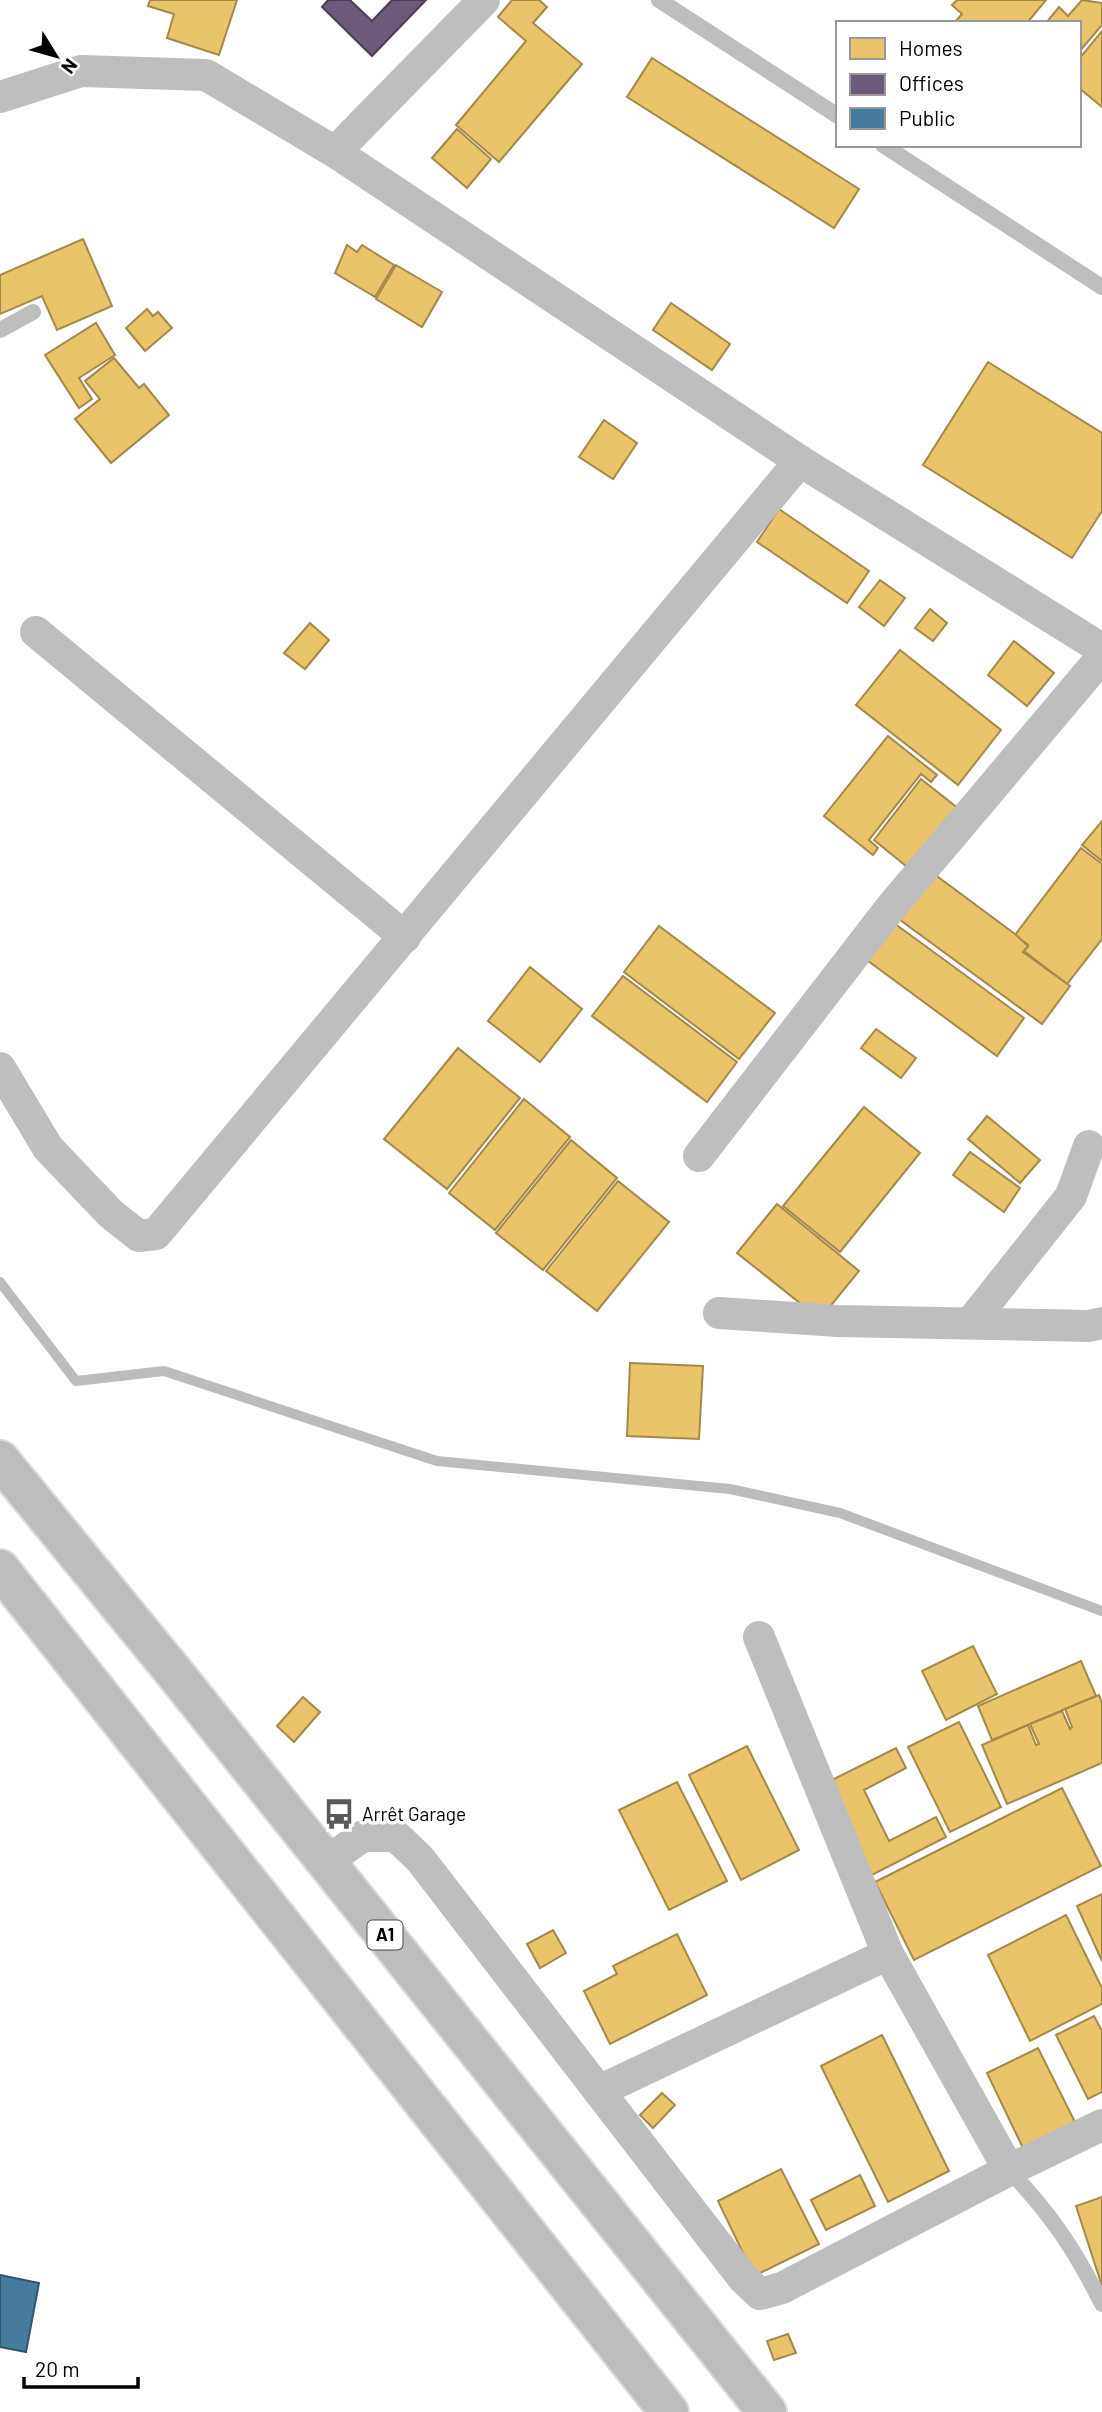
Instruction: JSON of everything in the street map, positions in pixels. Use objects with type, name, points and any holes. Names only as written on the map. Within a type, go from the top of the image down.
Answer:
[{"type":"main road","name":"A1","points":[[0,1460],[767,2412]]},
{"type":"main road","points":[[0,1569],[669,2412]]},
{"type":"street","points":[[335,152],[484,0]]},
{"type":"street","points":[[0,97],[81,71],[206,75],[335,152],[800,461],[1102,649]]},
{"type":"street","points":[[0,1068],[48,1148],[111,1214],[139,1236],[156,1234],[800,461]]},
{"type":"street","points":[[36,632],[405,937]]},
{"type":"street","points":[[699,1156],[892,906],[1102,657]]},
{"type":"street","points":[[972,1321],[1071,1196],[1089,1146]]},
{"type":"street","points":[[719,1313],[838,1321],[972,1321],[1089,1326],[1102,1323]]},
{"type":"street","points":[[760,1637],[888,1954],[1009,2170]]},
{"type":"street","points":[[326,1862],[363,1836],[396,1836],[420,1858],[743,2278],[760,2294],[782,2288],[1009,2170],[1102,2126]]},
{"type":"street","points":[[599,2091],[888,1954]]},
{"type":"lane","points":[[659,0],[836,115]]},
{"type":"lane","points":[[886,147],[1102,287]]},
{"type":"lane","points":[[0,330],[33,312]]},
{"type":"lane","points":[[1009,2170],[1040,2203],[1071,2244],[1102,2304]]},
{"type":"building: Homes","points":[[150,0],[237,0],[219,55],[167,38],[174,14],[148,6]]},
{"type":"building: Homes","points":[[512,0],[539,0],[547,7],[533,23],[582,64],[499,162],[456,125],[526,41],[498,17]]},
{"type":"building: Homes","points":[[957,0],[1046,0],[1029,21],[956,21],[962,14],[952,5]]},
{"type":"building: Homes","points":[[1082,0],[1102,3],[1102,25],[1081,50],[1081,21],[1048,21],[1059,7],[1068,16]]},
{"type":"building: Homes","points":[[1102,31],[1102,107],[1081,90],[1081,57]]},
{"type":"building: Homes","points":[[652,58],[859,189],[834,228],[627,97]]},
{"type":"building: Homes","points":[[457,129],[491,159],[467,188],[432,158]]},
{"type":"building: Homes","points":[[83,239],[112,306],[57,330],[42,296],[0,314],[0,275]]},
{"type":"building: Homes","points":[[347,245],[357,252],[362,245],[394,265],[375,297],[335,273]]},
{"type":"building: Homes","points":[[396,265],[442,292],[422,327],[376,299]]},
{"type":"building: Homes","points":[[671,303],[730,344],[712,370],[653,330]]},
{"type":"building: Homes","points":[[147,309],[153,316],[158,312],[172,328],[145,351],[126,328]]},
{"type":"building: Homes","points":[[96,323],[115,355],[79,378],[92,399],[79,408],[45,355]]},
{"type":"building: Homes","points":[[114,358],[139,388],[144,384],[169,415],[111,463],[75,419],[100,399],[85,381]]},
{"type":"building: Homes","points":[[988,362],[1102,433],[1102,511],[1072,558],[923,465]]},
{"type":"building: Homes","points":[[604,420],[637,443],[613,479],[579,457]]},
{"type":"building: Homes","points":[[779,509],[869,571],[847,603],[757,542]]},
{"type":"building: Homes","points":[[880,580],[905,598],[884,626],[859,607]]},
{"type":"building: Homes","points":[[930,609],[947,623],[933,641],[915,628]]},
{"type":"building: Homes","points":[[310,623],[329,640],[305,669],[284,653]]},
{"type":"building: Homes","points":[[1014,641],[1054,673],[1027,706],[988,675]]},
{"type":"building: Homes","points":[[900,650],[1001,730],[958,785],[856,705]]},
{"type":"building: Homes","points":[[888,736],[937,775],[931,782],[921,774],[869,840],[878,848],[873,855],[824,816]]},
{"type":"building: Homes","points":[[921,779],[964,813],[916,874],[874,840]]},
{"type":"building: Homes","points":[[1102,821],[1102,861],[1082,845]]},
{"type":"building: Homes","points":[[1081,848],[1102,864],[1102,939],[1067,984],[1024,951],[1028,945],[1015,935]]},
{"type":"building: Homes","points":[[926,868],[1015,934],[1028,946],[1023,952],[1070,986],[1042,1024],[892,914]]},
{"type":"building: Homes","points":[[887,918],[1024,1018],[997,1056],[860,955]]},
{"type":"building: Homes","points":[[659,926],[775,1013],[739,1059],[624,972]]},
{"type":"building: Homes","points":[[530,967],[582,1009],[540,1062],[488,1021]]},
{"type":"building: Homes","points":[[623,976],[737,1062],[707,1102],[592,1016]]},
{"type":"building: Homes","points":[[876,1029],[916,1058],[901,1078],[861,1048]]},
{"type":"building: Homes","points":[[458,1048],[520,1098],[447,1189],[384,1139]]},
{"type":"building: Homes","points":[[524,1099],[570,1137],[495,1230],[449,1193]]},
{"type":"building: Homes","points":[[864,1107],[920,1153],[840,1252],[783,1206]]},
{"type":"building: Homes","points":[[987,1116],[1040,1160],[1020,1183],[968,1139]]},
{"type":"building: Homes","points":[[571,1140],[617,1178],[543,1270],[496,1233]]},
{"type":"building: Homes","points":[[970,1152],[1020,1188],[1004,1212],[953,1175]]},
{"type":"building: Homes","points":[[618,1181],[669,1222],[597,1311],[546,1271]]},
{"type":"building: Homes","points":[[777,1204],[859,1271],[820,1319],[737,1253]]},
{"type":"building: Homes","points":[[630,1363],[703,1366],[699,1439],[627,1436]]},
{"type":"building: Homes","points":[[973,1646],[997,1694],[946,1720],[922,1671]]},
{"type":"building: Homes","points":[[1081,1661],[1096,1696],[992,1740],[978,1706]]},
{"type":"building: Homes","points":[[1099,1695],[1102,1703],[1102,1763],[1007,1804],[982,1745],[1028,1725],[1036,1745],[1039,1744],[1030,1724],[1062,1711],[1070,1729],[1072,1727],[1065,1709]]},
{"type":"building: Homes","points":[[303,1697],[320,1712],[294,1742],[277,1726]]},
{"type":"building: Homes","points":[[959,1722],[1001,1807],[950,1832],[908,1747]]},
{"type":"building: Homes","points":[[747,1746],[799,1850],[741,1880],[689,1775]]},
{"type":"building: Homes","points":[[896,1748],[906,1768],[864,1790],[889,1841],[936,1817],[946,1837],[872,1875],[826,1783]]},
{"type":"building: Homes","points":[[677,1782],[727,1881],[669,1910],[619,1810]]},
{"type":"building: Homes","points":[[1062,1788],[1101,1866],[914,1960],[875,1882]]},
{"type":"building: Homes","points":[[1102,1894],[1102,1961],[1077,1906]]},
{"type":"building: Homes","points":[[1066,1915],[1102,1988],[1102,2004],[1030,2041],[988,1955]]},
{"type":"building: Homes","points":[[553,1930],[566,1953],[540,1968],[527,1944]]},
{"type":"building: Homes","points":[[677,1934],[707,1995],[610,2044],[584,1991],[617,1974],[613,1966]]},
{"type":"building: Homes","points":[[1094,2016],[1102,2031],[1102,2092],[1088,2099],[1056,2035]]},
{"type":"building: Homes","points":[[882,2035],[949,2171],[888,2202],[821,2066]]},
{"type":"building: Homes","points":[[1038,2048],[1075,2122],[1023,2148],[987,2073]]},
{"type":"building: Homes","points":[[662,2093],[675,2105],[653,2128],[640,2115]]},
{"type":"building: Homes","points":[[781,2169],[819,2244],[754,2276],[718,2201]]},
{"type":"building: Homes","points":[[860,2175],[875,2206],[826,2230],[811,2200]]},
{"type":"building: Homes","points":[[1102,2197],[1102,2286],[1076,2206]]},
{"type":"building: Homes","points":[[788,2334],[796,2353],[774,2360],[767,2341]]},
{"type":"building: Offices","points":[[328,0],[350,0],[372,21],[392,0],[426,0],[372,56],[322,7]]},
{"type":"building: Public","points":[[0,2275],[39,2283],[26,2352],[0,2347]]},
{"type":"waterway","points":[[0,1282],[76,1381],[164,1371],[437,1461],[730,1489],[840,1513],[1102,1611]]},
{"type":"place","name":"Arrêt Garage","points":[[339,1814]]}]
